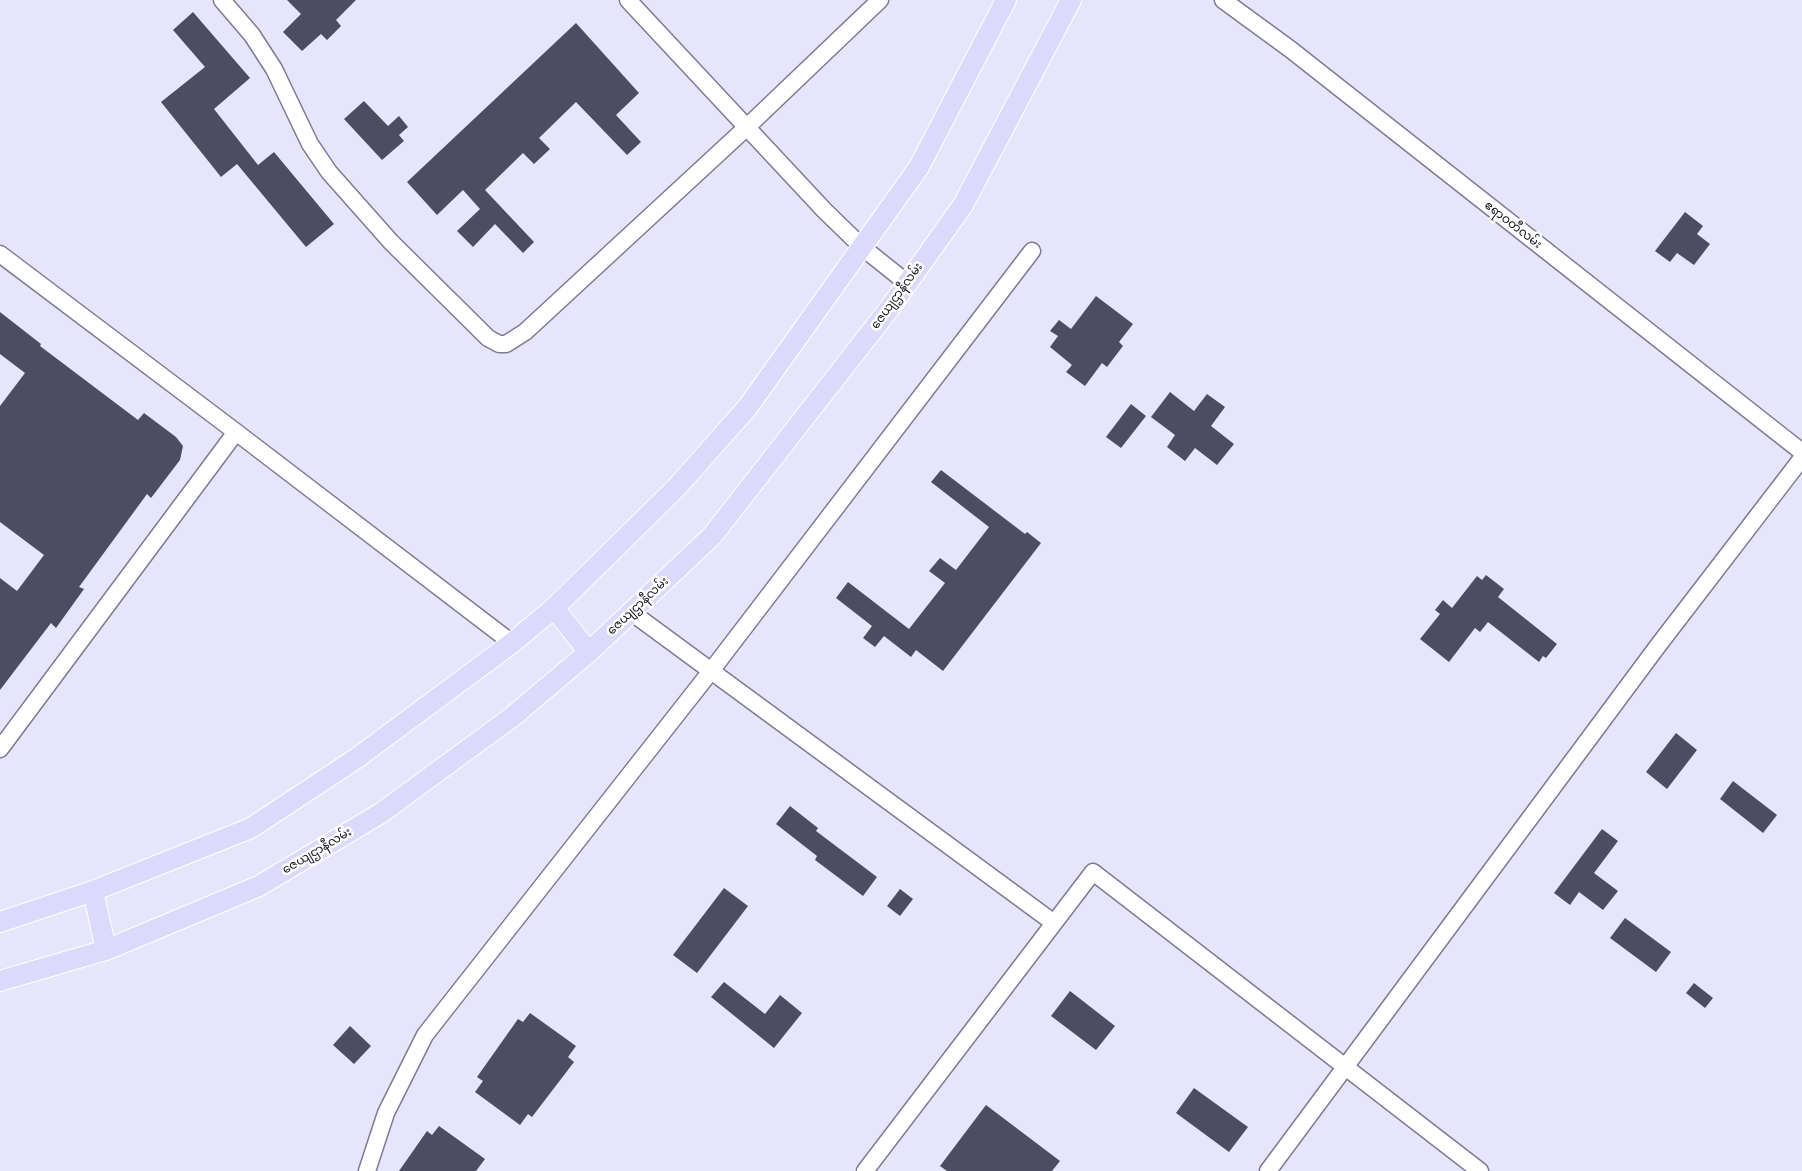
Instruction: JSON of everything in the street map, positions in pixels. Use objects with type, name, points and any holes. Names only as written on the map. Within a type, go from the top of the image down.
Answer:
[{"type":"main road","points":[[0,922],[93,891],[251,828],[357,758],[512,643],[554,608],[676,488],[747,408],[919,167],[1006,0]]},
{"type":"main road","name":"ဇေယျဌာနီလမ်း","points":[[0,981],[106,950],[259,886],[381,813],[512,717],[589,652],[712,536],[907,283],[963,205],[1071,0]]},
{"type":"main road","points":[[554,608],[589,652]]},
{"type":"main road","points":[[93,891],[106,950]]},
{"type":"street","points":[[222,0],[252,35],[274,69],[310,144],[330,172],[398,249],[488,338],[499,344],[506,344],[524,332],[747,127],[880,0]]},
{"type":"street","points":[[628,0],[824,210],[862,247],[907,283]]},
{"type":"street","name":"ဧရာဝတီလမ်း","points":[[1223,0],[1298,55],[1802,452]]},
{"type":"street","points":[[367,1171],[386,1113],[424,1036],[711,671],[1032,251]]},
{"type":"street","points":[[0,254],[512,643]]},
{"type":"street","points":[[0,749],[236,432]]},
{"type":"street","points":[[1268,1171],[1657,647],[1802,458]]},
{"type":"street","points":[[631,612],[1054,923]]},
{"type":"street","points":[[865,1171],[1093,872],[1480,1171]]},
{"type":"building","points":[[287,0],[356,0],[336,20],[341,26],[327,40],[321,34],[302,51],[283,32],[301,14]]},
{"type":"building","points":[[193,12],[250,78],[214,109],[258,165],[274,152],[334,224],[306,247],[237,164],[221,177],[161,102],[205,67],[173,30]]},
{"type":"building","points":[[576,23],[639,93],[616,115],[641,142],[627,155],[576,102],[539,138],[550,149],[534,164],[523,153],[485,190],[534,242],[523,253],[495,224],[473,247],[457,231],[480,209],[463,190],[437,215],[407,182]]},
{"type":"building","points":[[364,101],[388,126],[399,116],[408,127],[399,135],[404,141],[382,160],[344,119]]},
{"type":"building","points":[[1685,212],[1703,226],[1697,234],[1710,244],[1694,265],[1677,253],[1670,262],[1655,251]]},
{"type":"building","points":[[1096,296],[1133,324],[1119,342],[1123,346],[1107,367],[1102,363],[1085,386],[1066,372],[1072,365],[1050,347],[1058,336],[1050,331],[1059,320],[1071,329]]},
{"type":"building","points":[[0,312],[41,344],[40,346],[138,420],[144,413],[176,437],[183,446],[180,460],[151,498],[147,494],[79,587],[84,589],[56,628],[51,623],[0,690],[0,578],[17,591],[44,555],[0,522],[0,406],[25,373],[0,354]]},
{"type":"building","points":[[1170,392],[1194,411],[1207,394],[1225,407],[1211,426],[1234,444],[1217,465],[1195,448],[1185,461],[1167,447],[1175,435],[1151,417]]},
{"type":"building","points":[[1131,404],[1146,416],[1121,448],[1106,437]]},
{"type":"building","points":[[941,470],[1025,534],[1027,532],[1041,543],[943,671],[916,650],[911,657],[884,636],[875,647],[863,638],[872,626],[836,598],[848,582],[909,629],[945,583],[929,571],[940,558],[956,570],[989,527],[931,482]]},
{"type":"building","points":[[1486,575],[1504,589],[1498,597],[1557,644],[1546,658],[1543,656],[1539,662],[1488,622],[1480,632],[1475,628],[1449,662],[1420,639],[1440,614],[1435,610],[1443,600],[1452,608],[1477,576],[1482,580]]},
{"type":"building","points":[[1676,733],[1697,750],[1667,789],[1646,772]]},
{"type":"building","points":[[1733,781],[1777,815],[1763,833],[1720,799]]},
{"type":"building","points":[[790,806],[818,828],[816,831],[877,877],[863,896],[815,860],[817,856],[776,824]]},
{"type":"building","points":[[1602,829],[1618,841],[1594,873],[1618,891],[1603,910],[1579,892],[1570,905],[1554,893]]},
{"type":"building","points":[[724,888],[748,906],[697,973],[673,955]]},
{"type":"building","points":[[900,889],[913,899],[900,916],[887,906]]},
{"type":"building","points":[[1625,918],[1671,952],[1656,972],[1610,938]]},
{"type":"building","points":[[724,982],[765,1014],[780,995],[802,1013],[774,1048],[711,997]]},
{"type":"building","points":[[1694,983],[1713,998],[1705,1008],[1686,993]]},
{"type":"building","points":[[1070,991],[1115,1026],[1096,1050],[1051,1016]]},
{"type":"building","points":[[530,1013],[576,1046],[568,1057],[574,1062],[532,1117],[528,1114],[520,1125],[475,1092],[483,1081],[477,1077],[518,1019],[523,1022]]},
{"type":"building","points":[[350,1026],[371,1046],[354,1064],[333,1045]]},
{"type":"building","points":[[1194,1088],[1248,1127],[1229,1152],[1176,1113]]},
{"type":"building","points":[[986,1105],[1060,1161],[1052,1171],[947,1171],[940,1166]]},
{"type":"building","points":[[439,1126],[485,1159],[476,1171],[399,1171],[427,1131],[432,1135]]}]
